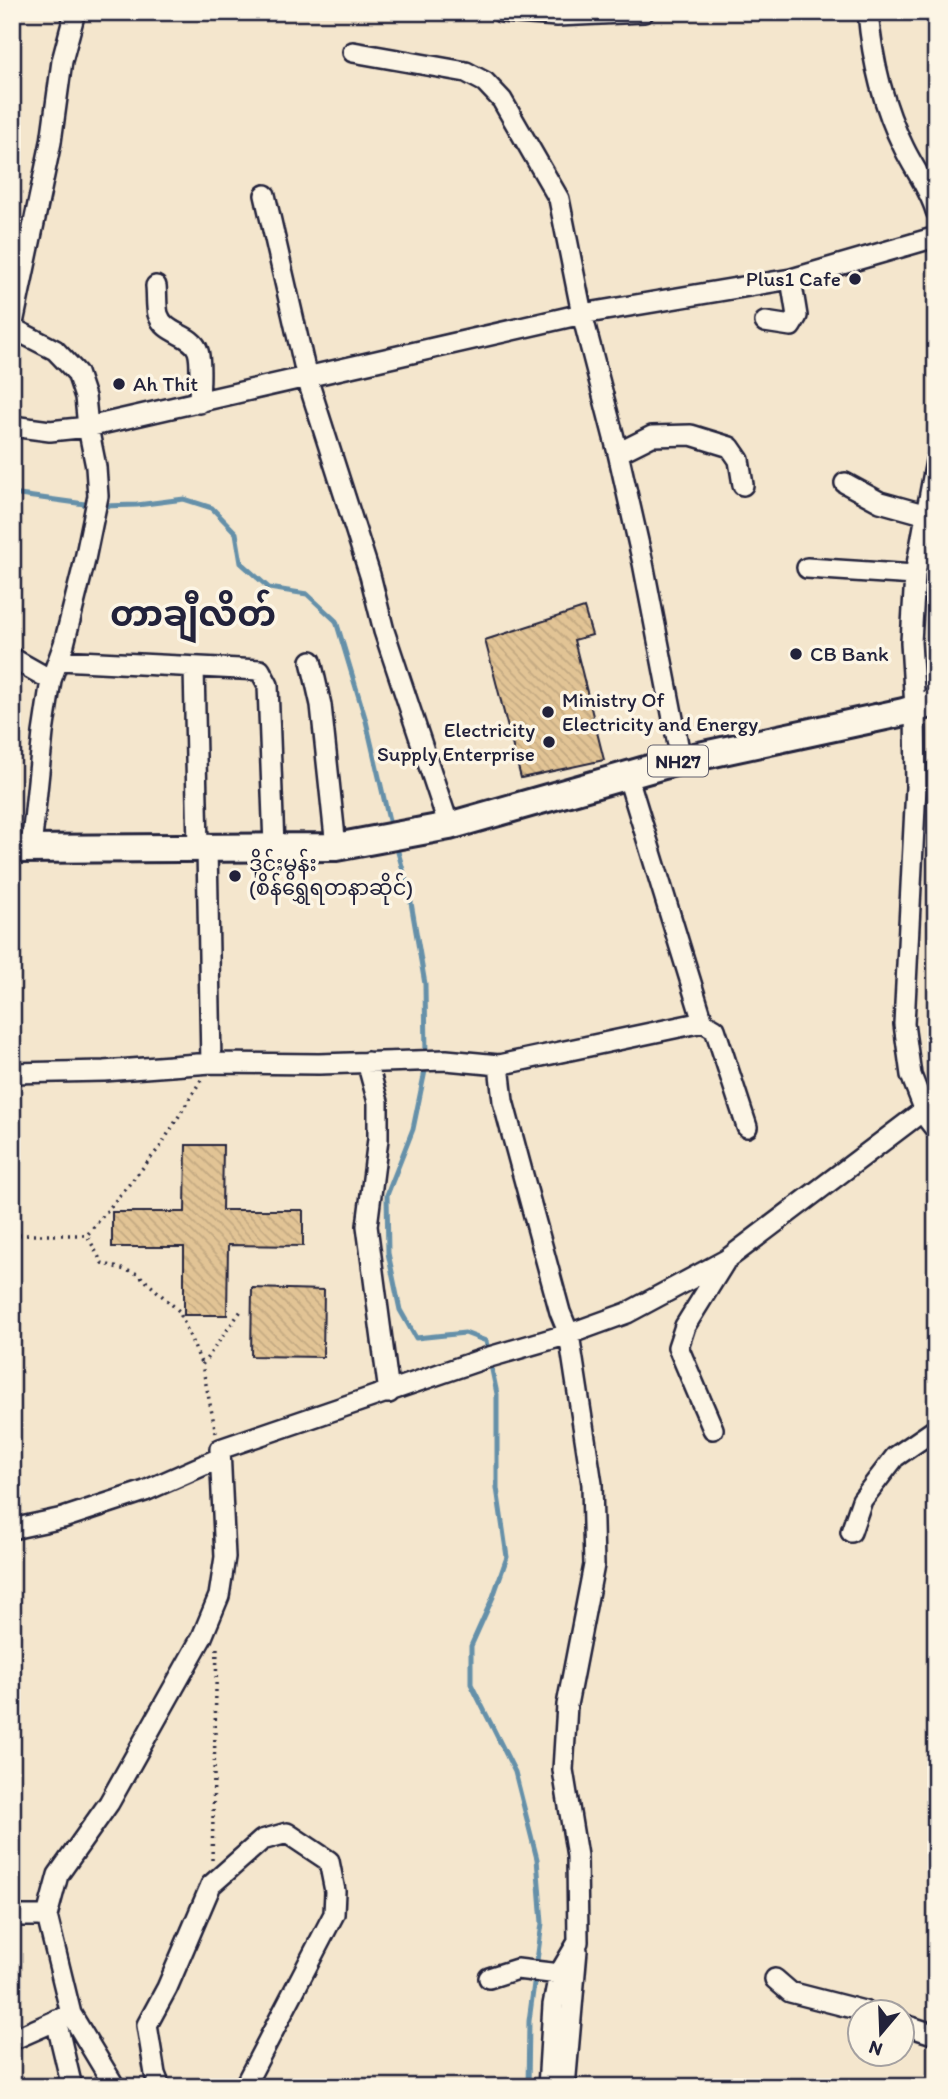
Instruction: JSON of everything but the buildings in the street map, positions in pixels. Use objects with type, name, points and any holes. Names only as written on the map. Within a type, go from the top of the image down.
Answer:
[{"type":"main road","name":"NH27","points":[[21,849],[336,847],[449,826],[681,760],[926,705]]},
{"type":"street","points":[[21,849],[51,680],[59,660],[98,496],[85,397],[77,373],[55,350],[12,328],[51,142],[62,61],[75,12]]},
{"type":"street","points":[[501,12],[557,16],[644,12]]},
{"type":"street","points":[[868,12],[885,106],[904,149],[933,200],[936,211]]},
{"type":"street","points":[[353,52],[466,72],[485,82],[502,100],[559,199],[582,314],[643,563],[681,760]]},
{"type":"street","points":[[265,195],[307,378],[384,631],[449,826]]},
{"type":"street","points":[[12,426],[50,431],[88,428],[582,314],[791,279],[936,237]]},
{"type":"street","points":[[765,322],[792,326],[795,322],[797,316],[791,279]]},
{"type":"street","points":[[156,286],[158,315],[163,325],[176,335],[190,340],[198,351],[199,402]]},
{"type":"street","points":[[618,453],[652,436],[691,435],[730,447],[739,460],[743,485]]},
{"type":"street","points":[[936,461],[915,575],[911,642],[926,705],[916,787],[904,1024],[911,1075],[930,1105],[936,1130]]},
{"type":"street","points":[[845,483],[880,502],[927,515]]},
{"type":"street","points":[[807,568],[915,575]]},
{"type":"street","points":[[12,658],[51,680]]},
{"type":"street","points":[[59,660],[260,670],[268,685],[274,846]]},
{"type":"street","points":[[311,661],[321,705],[336,847]]},
{"type":"street","points":[[194,668],[211,1063]]},
{"type":"street","points":[[626,774],[703,1022]]},
{"type":"street","points":[[12,1073],[104,1071],[211,1063],[319,1064],[446,1059],[499,1065],[703,1022],[715,1029],[747,1127]]},
{"type":"street","points":[[368,1062],[378,1102],[378,1139],[367,1226],[389,1393]]},
{"type":"street","points":[[499,1065],[503,1101],[560,1312],[569,1334],[592,1484],[594,1565],[567,1705],[563,1770],[577,1856],[578,1942],[565,2087]]},
{"type":"street","points":[[12,1529],[63,1518],[145,1491],[220,1454],[491,1357],[569,1334],[626,1313],[726,1260],[930,1105]]},
{"type":"street","points":[[713,1429],[678,1347],[685,1326],[726,1260]]},
{"type":"street","points":[[851,1532],[862,1500],[895,1457],[936,1429]]},
{"type":"street","points":[[72,2087],[64,2017],[47,1916],[58,1875],[110,1803],[202,1637],[219,1596],[225,1557],[220,1454]]},
{"type":"street","points":[[160,2087],[146,2025],[167,1987],[195,1917],[211,1885],[262,1840],[287,1833],[329,1861],[335,1892],[334,1914],[244,2087]]},
{"type":"street","points":[[12,1916],[47,1916]]},
{"type":"street","points":[[548,2087],[553,2005],[559,1974],[578,1942]]},
{"type":"street","points":[[489,1978],[517,1969],[559,1974]]},
{"type":"street","points":[[775,1979],[790,1992],[846,2006]]},
{"type":"street","points":[[12,2040],[64,2017]]},
{"type":"street","points":[[64,2017],[115,2087]]},
{"type":"street","points":[[916,2029],[936,2035]]},
{"type":"path","points":[[87,1235],[160,1147],[211,1063]]},
{"type":"path","points":[[12,1235],[87,1235]]},
{"type":"path","points":[[87,1235],[102,1263],[138,1274],[179,1311],[202,1365],[220,1454]]},
{"type":"path","points":[[202,1365],[243,1308]]},
{"type":"path","points":[[211,1885],[218,1637]]},
{"type":"waterway","points":[[12,494],[92,505]]},
{"type":"waterway","points":[[102,506],[184,499],[212,508],[236,533],[241,563],[269,588],[307,594],[336,621],[366,721],[391,829]]},
{"type":"waterway","points":[[396,845],[409,891],[425,984],[426,1056]]},
{"type":"waterway","points":[[426,1066],[413,1129],[387,1195],[388,1253],[400,1310],[416,1338],[465,1333],[486,1341],[497,1394],[497,1488],[507,1557],[471,1646],[471,1684],[515,1772],[537,1859],[542,1923],[529,2021],[528,2087]]},
{"type":"place","name":"Plus1 Cafe","points":[[855,279]]},
{"type":"place","name":"Ah Thit","points":[[119,384]]},
{"type":"place","name":"CB Bank","points":[[796,654]]},
{"type":"place","name":"Ministry Of Electricity and Energy","points":[[548,712]]},
{"type":"place","name":"Electricity Supply Enterprise","points":[[549,742]]},
{"type":"place","name":"ဒိုင်းမွန်း (စိန်ရွှေရတနာဆိုင်)","points":[[235,876]]},
{"type":"district","name":"တာချီလိတ်","points":[[193,614]]}]
